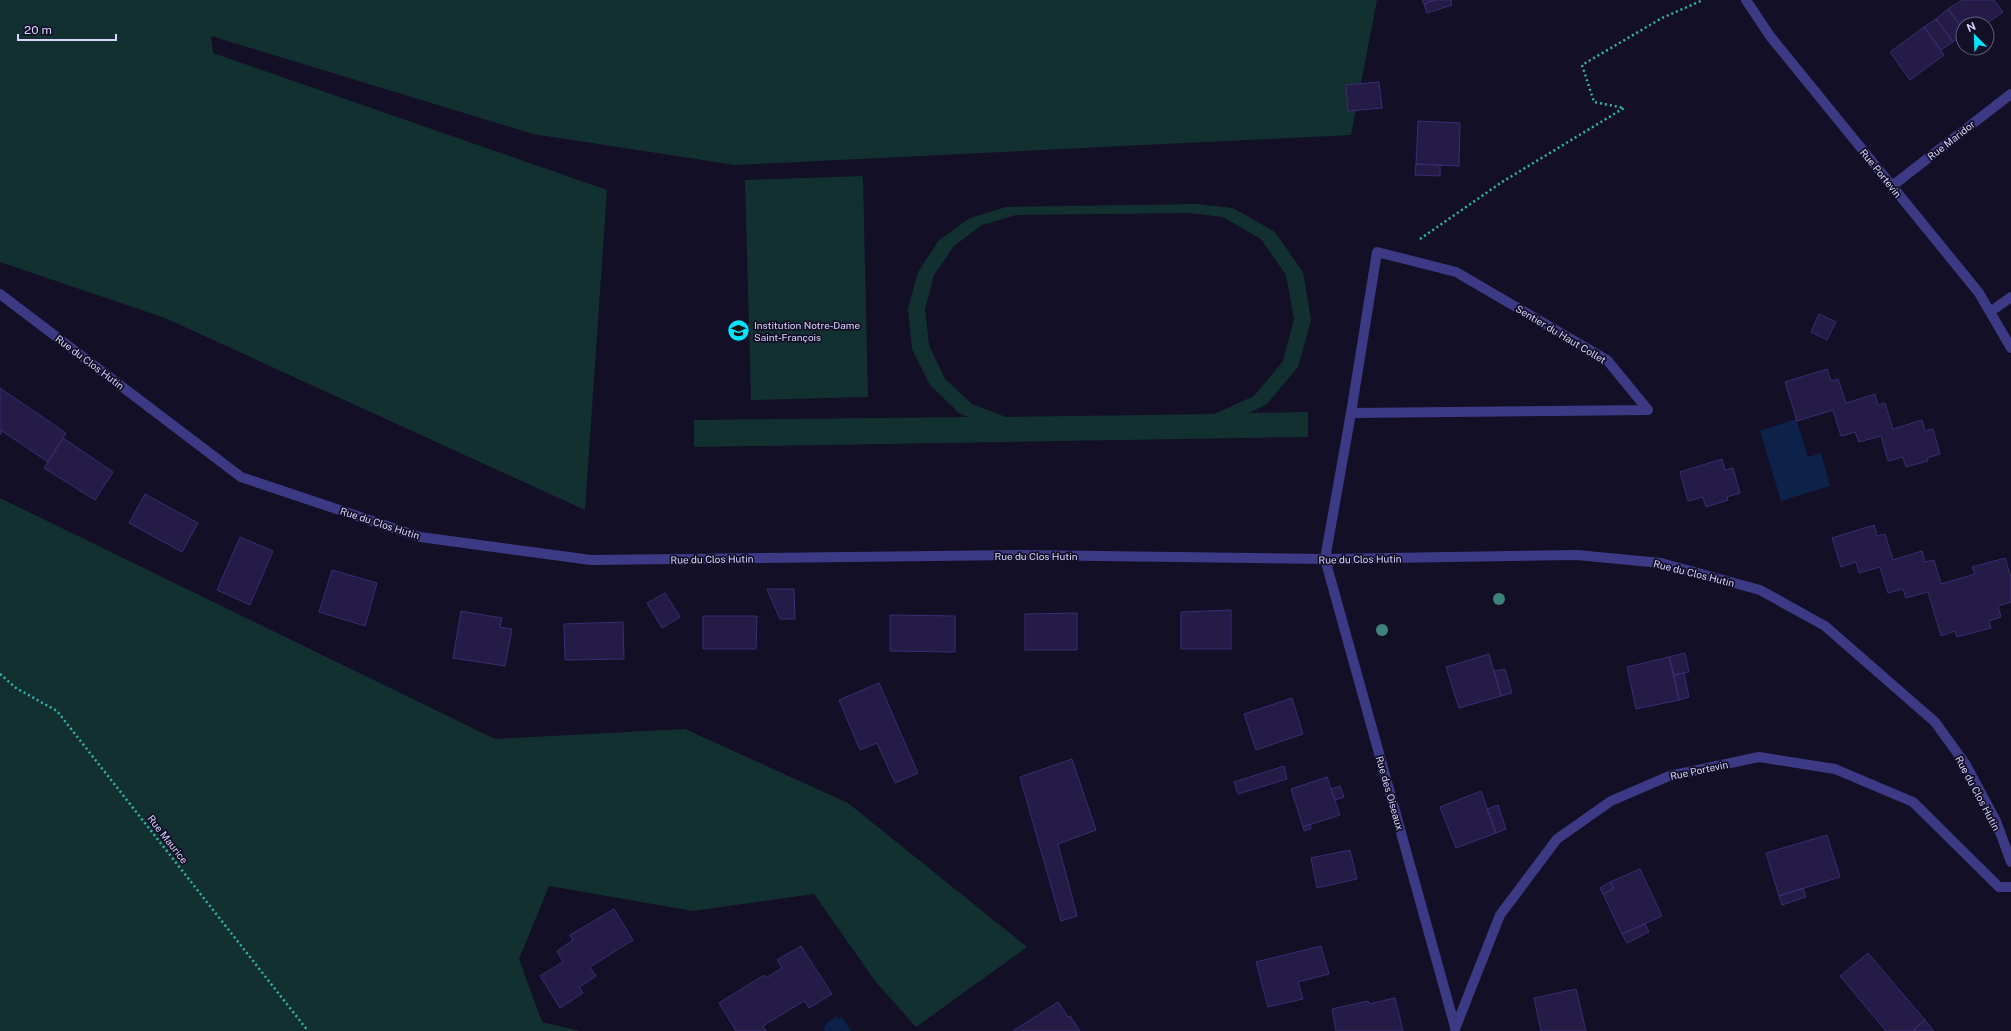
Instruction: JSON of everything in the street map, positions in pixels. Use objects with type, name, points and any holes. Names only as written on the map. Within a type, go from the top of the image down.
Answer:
[{"type":"street","name":"Rue Portevin","points":[[1746,0],[1770,36],[1979,293],[2011,348]]},
{"type":"street","name":"Rue Maridor","points":[[1892,186],[2011,94]]},
{"type":"street","name":"Sentier du Haut Collet","points":[[1325,559],[1378,252],[1456,272],[1607,360],[1648,410],[1351,413]]},
{"type":"street","name":"Rue du Clos Hutin","points":[[0,294],[241,477],[420,537],[591,560],[1024,555],[1325,559],[1576,555],[1661,563],[1760,590],[1825,626],[1935,722],[1966,765],[1996,821],[2011,862]]},
{"type":"street","points":[[1990,312],[2011,297]]},
{"type":"street","name":"Rue des Oiseaux","points":[[1325,559],[1455,1029]]},
{"type":"street","name":"Rue Portevin","points":[[1455,1029],[1500,915],[1557,839],[1611,801],[1669,776],[1759,758],[1835,769],[1913,802],[1999,887],[2011,887]]},
{"type":"path","points":[[1395,257],[1502,182],[1624,108],[1594,102],[1582,65],[1662,18],[1703,0]]},
{"type":"path","name":"Rue Maurice","points":[[0,674],[16,688],[57,711],[308,1031]]},
{"type":"green space","points":[[0,0],[1377,0],[1351,135],[735,165],[533,134],[211,36],[213,53],[607,190],[585,510],[165,318],[0,262]]},
{"type":"green space","points":[[863,176],[868,397],[751,400],[745,180]]},
{"type":"green space","points":[[1196,204],[1233,208],[1275,232],[1303,272],[1311,320],[1298,367],[1267,404],[1249,413],[1308,412],[1308,437],[694,447],[694,420],[968,417],[959,413],[930,385],[912,349],[908,309],[918,272],[939,240],[970,218],[1006,207]],"holes":[[[1189,213],[1223,217],[1261,239],[1286,275],[1294,319],[1283,361],[1254,396],[1214,414],[1006,417],[972,404],[945,379],[929,345],[925,309],[934,275],[954,246],[982,225],[1016,215]]]},
{"type":"green space","points":[[0,498],[495,739],[685,729],[848,803],[1027,947],[916,1027],[875,981],[814,894],[693,911],[549,886],[519,959],[542,1022],[580,1031],[0,1031]]},
{"type":"water","points":[[1796,419],[1808,457],[1821,453],[1830,486],[1781,501],[1760,431]]},
{"type":"water","points":[[837,1016],[839,1019],[842,1017],[851,1031],[825,1031],[823,1028],[826,1026],[825,1024]]},
{"type":"building","points":[[1422,0],[1435,0],[1424,4]]},
{"type":"building","points":[[1435,0],[1451,0],[1452,5],[1427,13],[1424,4]]},
{"type":"building","points":[[1962,0],[1994,0],[2003,12],[1995,18],[1995,16],[1955,16],[1955,18],[1948,9]]},
{"type":"building","points":[[1948,9],[1955,18],[1955,40],[1953,42],[1936,19]]},
{"type":"building","points":[[1936,19],[1953,42],[1941,50],[1924,27]]},
{"type":"building","points":[[1924,27],[1944,55],[1910,80],[1890,52]]},
{"type":"building","points":[[1379,82],[1382,108],[1348,111],[1346,85]]},
{"type":"building","points":[[1418,121],[1460,123],[1459,166],[1416,164]]},
{"type":"building","points":[[1416,164],[1440,165],[1440,176],[1415,175]]},
{"type":"building","points":[[1819,314],[1836,322],[1827,340],[1811,332]]},
{"type":"building","points":[[1827,369],[1831,381],[1838,379],[1846,403],[1875,394],[1878,405],[1885,403],[1893,429],[1922,420],[1925,431],[1933,429],[1940,454],[1927,458],[1928,461],[1906,467],[1903,457],[1888,461],[1881,436],[1859,442],[1855,432],[1841,436],[1833,410],[1797,421],[1785,382]]},
{"type":"building","points":[[0,388],[66,433],[48,462],[2,431],[0,435]]},
{"type":"building","points":[[63,438],[113,472],[95,500],[44,468]]},
{"type":"building","points":[[1722,459],[1725,470],[1733,468],[1740,493],[1727,497],[1728,500],[1706,507],[1703,497],[1688,501],[1680,472]]},
{"type":"building","points":[[145,494],[198,523],[182,552],[129,523]]},
{"type":"building","points":[[1874,525],[1877,536],[1885,534],[1893,560],[1922,551],[1925,562],[1934,560],[1941,584],[1975,574],[1972,567],[2005,558],[2011,577],[2011,602],[1998,606],[2001,617],[1989,621],[1991,628],[1957,637],[1955,631],[1941,636],[1928,592],[1906,598],[1903,589],[1888,593],[1880,567],[1859,573],[1856,562],[1841,567],[1832,538]]},
{"type":"building","points":[[240,537],[273,551],[250,605],[217,590]]},
{"type":"building","points":[[332,570],[377,583],[365,626],[319,612]]},
{"type":"building","points":[[767,589],[794,589],[795,619],[780,619]]},
{"type":"building","points":[[665,593],[680,617],[662,628],[647,603]]},
{"type":"building","points":[[1231,610],[1231,649],[1181,649],[1181,612]]},
{"type":"building","points":[[461,611],[502,618],[500,627],[512,629],[505,666],[453,658]]},
{"type":"building","points":[[1077,613],[1077,650],[1025,650],[1025,614]]},
{"type":"building","points":[[890,615],[955,616],[955,652],[890,651]]},
{"type":"building","points":[[703,616],[757,616],[756,649],[703,649]]},
{"type":"building","points":[[623,622],[624,659],[565,660],[564,624]]},
{"type":"building","points":[[1685,653],[1689,672],[1674,675],[1669,657]]},
{"type":"building","points":[[1489,654],[1501,696],[1459,708],[1446,667]]},
{"type":"building","points":[[1669,657],[1679,700],[1636,709],[1627,667]]},
{"type":"building","points":[[1505,669],[1512,693],[1501,696],[1494,671]]},
{"type":"building","points":[[1684,673],[1689,697],[1679,700],[1674,675]]},
{"type":"building","points":[[879,683],[918,773],[895,783],[877,743],[860,750],[839,700]]},
{"type":"building","points":[[1292,698],[1303,734],[1256,750],[1244,714]]},
{"type":"building","points":[[1072,759],[1096,830],[1058,844],[1077,916],[1061,921],[1020,777]]},
{"type":"building","points":[[1284,766],[1287,779],[1238,794],[1234,782]]},
{"type":"building","points":[[1327,777],[1340,815],[1303,827],[1291,789]]},
{"type":"building","points":[[1340,786],[1344,797],[1335,800],[1331,789]]},
{"type":"building","points":[[1481,791],[1496,833],[1456,848],[1440,807]]},
{"type":"building","points":[[1498,805],[1506,829],[1496,833],[1487,809]]},
{"type":"building","points":[[1310,824],[1311,829],[1304,831],[1303,827]]},
{"type":"building","points":[[1827,835],[1840,877],[1779,896],[1766,853]]},
{"type":"building","points":[[1350,850],[1357,879],[1317,888],[1311,858]]},
{"type":"building","points":[[1640,869],[1662,916],[1622,934],[1603,894],[1614,889],[1610,882]]},
{"type":"building","points":[[1610,882],[1614,889],[1603,894],[1600,888]]},
{"type":"building","points":[[1803,888],[1806,897],[1782,905],[1779,896]]},
{"type":"building","points":[[614,909],[633,940],[590,967],[596,976],[579,987],[583,993],[560,1008],[540,976],[563,962],[557,951],[573,940],[570,935]]},
{"type":"building","points":[[1645,924],[1649,932],[1627,943],[1622,934]]},
{"type":"building","points":[[801,946],[832,994],[809,1008],[804,1001],[763,1026],[766,1031],[736,1031],[719,1003],[764,975],[766,978],[782,968],[777,960]]},
{"type":"building","points":[[1321,946],[1329,974],[1298,982],[1303,999],[1268,1007],[1256,962]]},
{"type":"building","points":[[1868,953],[1925,1020],[1912,1031],[1886,1031],[1840,976]]},
{"type":"building","points":[[1576,989],[1586,1031],[1541,1031],[1534,998]]},
{"type":"building","points":[[1395,998],[1403,1031],[1336,1031],[1332,1009],[1368,1001],[1369,1004]]},
{"type":"building","points":[[1058,1002],[1080,1031],[1013,1031]]},
{"type":"building","points":[[1925,1020],[1934,1031],[1912,1031]]},
{"type":"place","name":"Institution Notre‐Dame Saint‐François","points":[[738,331]]}]
